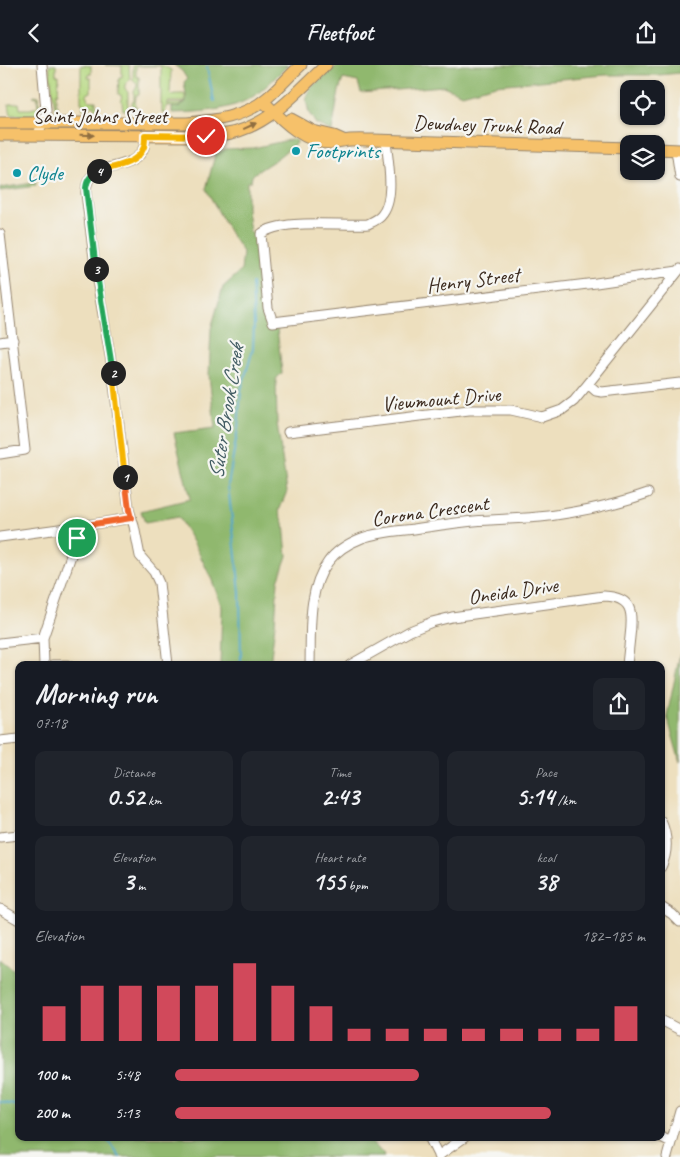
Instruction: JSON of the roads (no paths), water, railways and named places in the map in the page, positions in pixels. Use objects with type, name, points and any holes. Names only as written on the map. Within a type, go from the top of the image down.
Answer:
[{"type":"main road","name":"Saint Johns Street","points":[[0,135],[41,129],[211,121],[252,108],[265,99],[301,65]]},
{"type":"main road","points":[[308,79],[318,65]]},
{"type":"main road","name":"Saint Johns Street","points":[[0,123],[41,129],[145,135],[206,136],[230,133],[255,124],[277,110],[308,79],[326,65]]},
{"type":"main road","name":"Dewdney Trunk Road","points":[[265,99],[277,110],[313,131],[344,140],[620,148]]},
{"type":"main road","points":[[665,149],[678,150]]},
{"type":"street","points":[[41,129],[46,110],[42,65]]},
{"type":"street","points":[[145,135],[144,146],[140,154],[128,163],[93,174],[88,179],[86,188],[96,274],[112,362],[129,510],[140,556],[154,572],[159,583],[168,661]]},
{"type":"street","name":"Henry Street","points":[[386,141],[389,199],[382,215],[374,221],[368,224],[356,225],[296,225],[273,228],[260,234],[268,308],[273,322],[586,284],[679,270]]},
{"type":"street","points":[[678,150],[680,177]]},
{"type":"street","points":[[0,234],[24,450],[0,453]]},
{"type":"street","name":"Viewmount Drive","points":[[288,432],[469,410],[511,410],[542,417],[562,410],[574,401],[679,270]]},
{"type":"street","points":[[0,342],[13,340]]},
{"type":"street","points":[[588,384],[596,391],[602,392],[680,383]]},
{"type":"street","name":"Corona Crescent","points":[[310,661],[312,607],[317,583],[328,563],[341,549],[350,543],[377,533],[473,521],[547,516],[582,511],[612,505],[648,493]]},
{"type":"street","points":[[0,537],[131,518]]},
{"type":"street","points":[[44,661],[43,638],[81,526]]},
{"type":"street","name":"Oneida Drive","points":[[357,661],[410,631],[432,622],[452,617],[604,596],[618,597],[629,607],[631,612],[632,622],[628,661]]},
{"type":"street","points":[[0,643],[43,638]]},
{"type":"street","points":[[0,741],[15,739]]},
{"type":"street","points":[[665,832],[667,837],[665,855]]},
{"type":"street","points":[[0,837],[15,835]]},
{"type":"street","points":[[0,909],[15,918]]},
{"type":"street","points":[[665,910],[680,922]]},
{"type":"street","points":[[665,1022],[680,1029]]},
{"type":"street","points":[[667,1157],[680,1111]]},
{"type":"street","points":[[665,1139],[671,1142]]},
{"type":"street","points":[[431,1141],[438,1157],[460,1141]]},
{"type":"waterway","name":"Suter Brook Creek","points":[[207,67],[214,101]]},
{"type":"waterway","name":"Suter Brook Creek","points":[[241,661],[240,592],[228,485],[238,428],[241,390],[253,349],[252,283]]},
{"type":"waterway","points":[[0,1102],[15,1105]]},
{"type":"waterway","points":[[108,1141],[120,1157]]},
{"type":"place","name":"Footprints","points":[[296,151]]},
{"type":"place","name":"Clyde","points":[[17,173]]}]
